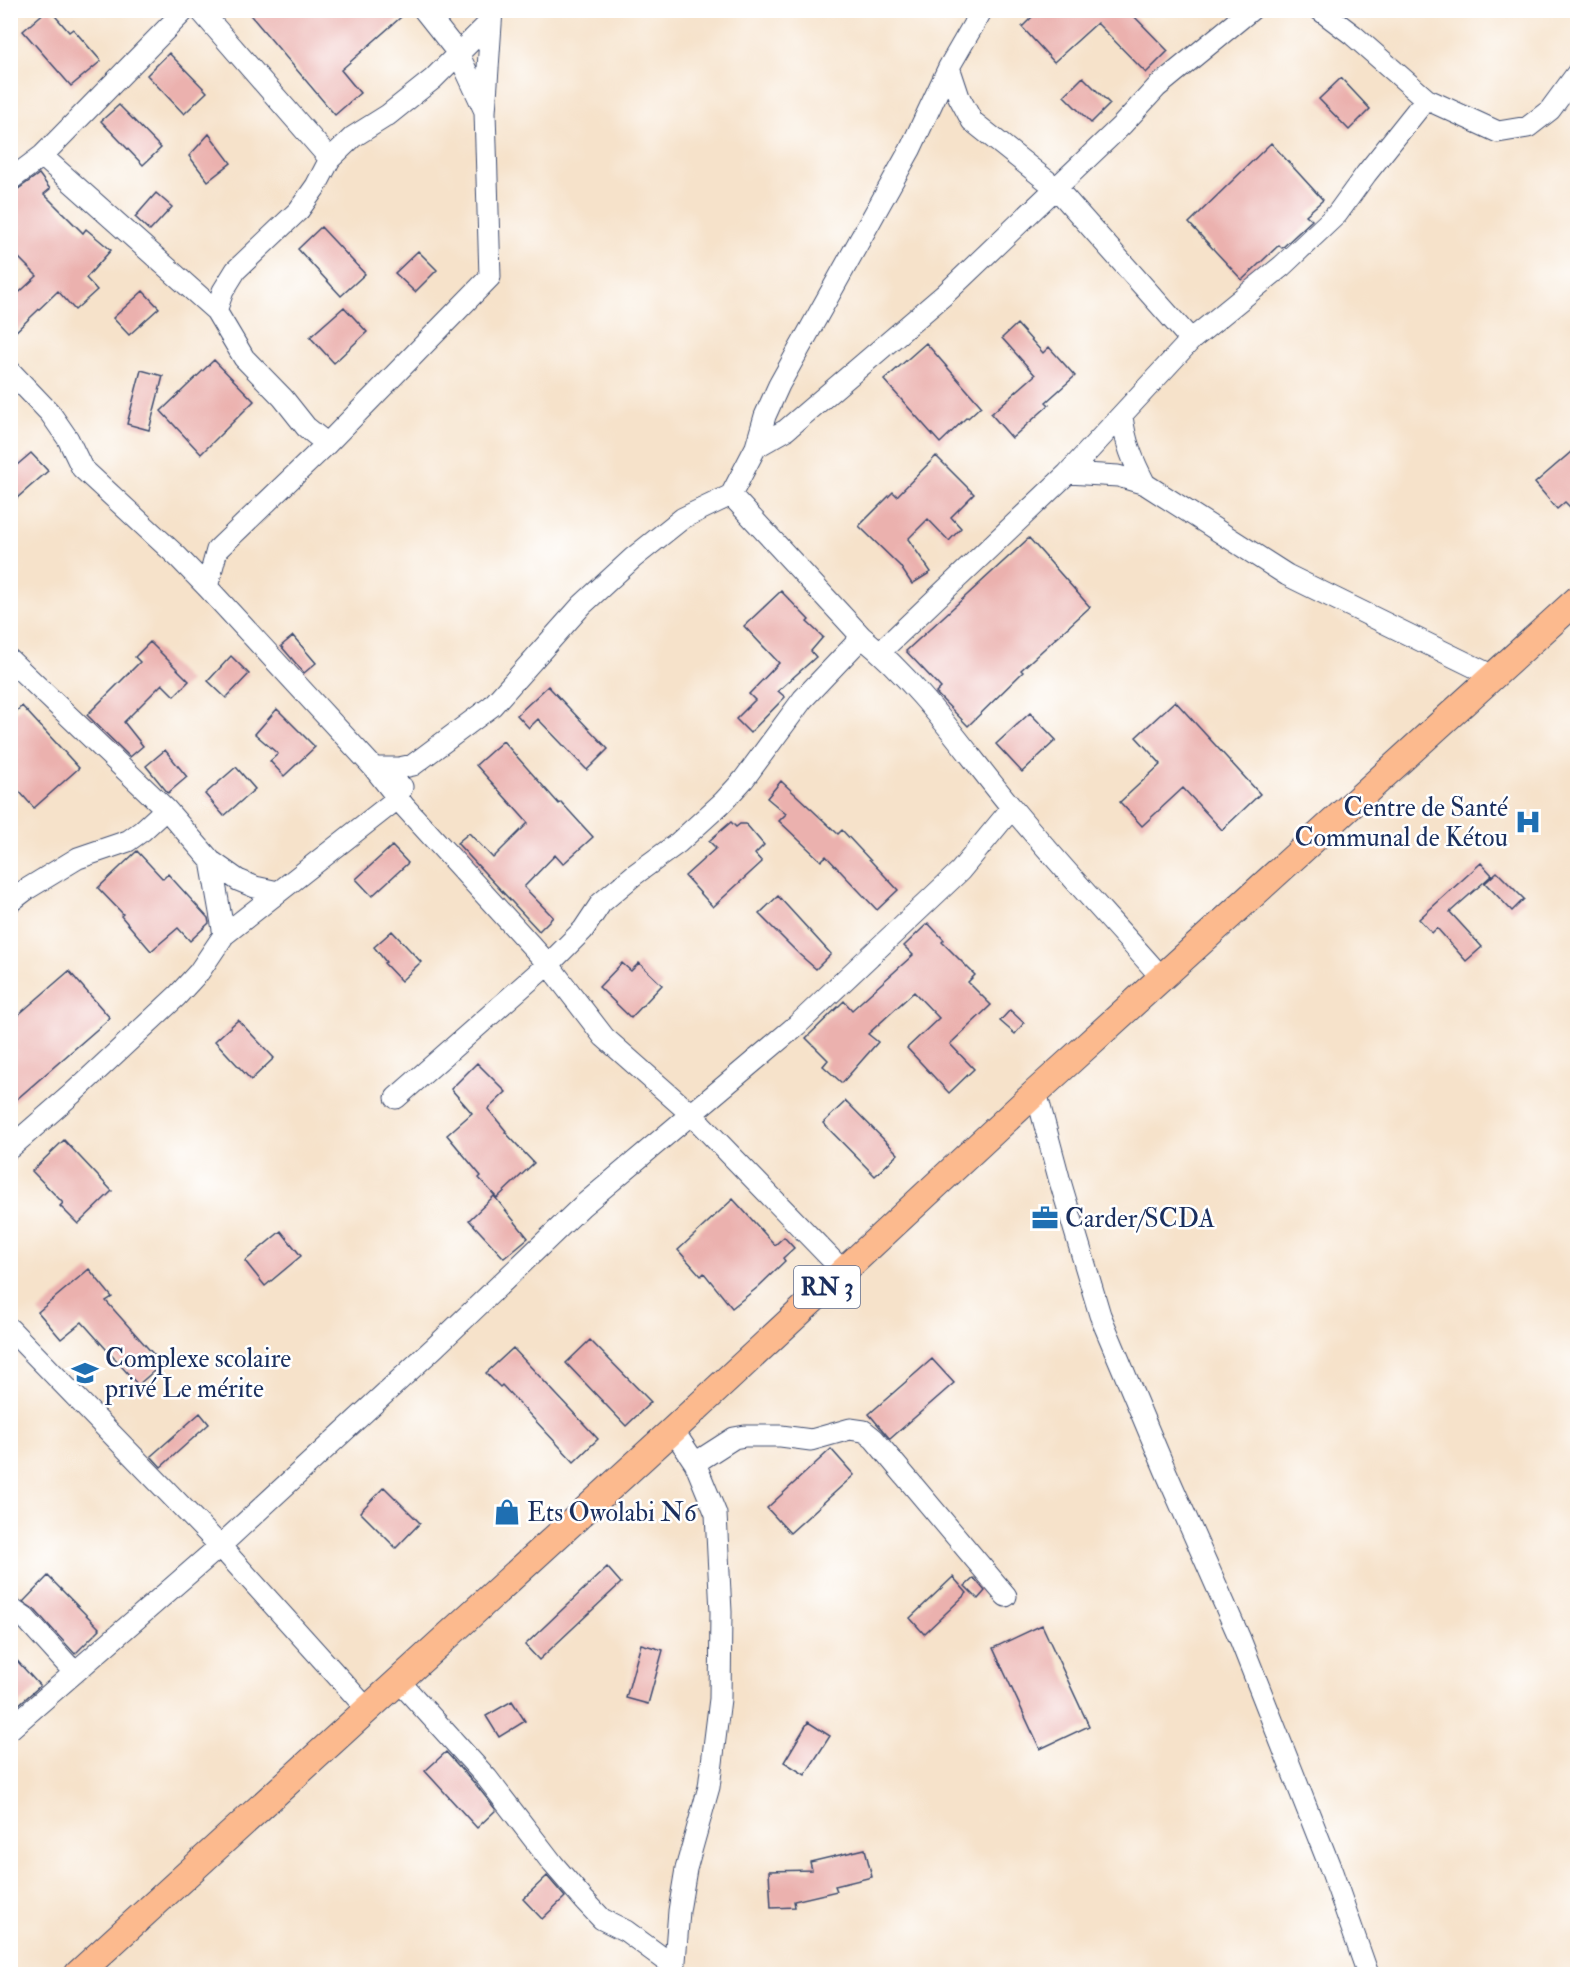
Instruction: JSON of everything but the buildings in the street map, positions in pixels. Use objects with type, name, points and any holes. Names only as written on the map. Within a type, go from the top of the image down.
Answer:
[{"type":"main road","name":"RN 3","points":[[78,1974],[673,1430],[1036,1092],[1578,599]]},
{"type":"street","points":[[10,180],[42,156],[185,10]]},
{"type":"street","points":[[200,10],[330,159]]},
{"type":"street","points":[[424,10],[458,53],[485,112]]},
{"type":"street","points":[[374,768],[399,768],[413,765],[492,706],[582,605],[633,558],[683,518],[731,495],[756,447],[765,416],[779,385],[910,150],[949,67],[982,10]]},
{"type":"street","points":[[756,447],[786,430],[944,295],[1122,125],[1157,87],[1251,10]]},
{"type":"street","points":[[1320,10],[1353,35],[1426,99],[1498,132],[1528,127],[1550,110],[1578,72]]},
{"type":"street","points":[[216,311],[223,291],[236,270],[299,210],[316,186],[330,159],[353,137],[388,115],[433,79],[492,16]]},
{"type":"street","points":[[207,587],[217,550],[327,444],[490,277],[485,112],[492,16]]},
{"type":"street","points":[[949,67],[959,97],[972,121],[1056,188],[1191,340]]},
{"type":"street","points":[[880,652],[1068,473],[1191,340],[1282,266],[1337,214],[1426,99]]},
{"type":"street","points":[[42,156],[216,311],[244,358],[283,398],[306,427],[327,444]]},
{"type":"street","points":[[10,371],[50,413],[68,439],[82,468],[178,557],[374,768],[397,799],[548,964],[604,1036],[691,1114],[844,1272]]},
{"type":"street","points":[[1122,416],[1124,437],[1130,456],[1145,484]]},
{"type":"street","points":[[306,427],[306,463]]},
{"type":"street","points":[[1068,473],[1118,476],[1145,484],[1287,575],[1492,676]]},
{"type":"street","points":[[731,495],[862,637],[880,652],[935,712],[1012,808],[1162,978]]},
{"type":"street","points":[[178,557],[217,550]]},
{"type":"street","points":[[396,1098],[548,964],[582,930],[601,903],[634,875],[678,843],[723,802],[744,779],[803,699],[862,637]]},
{"type":"street","points":[[10,660],[166,808],[212,861],[237,880],[278,892]]},
{"type":"street","points":[[10,1148],[73,1094],[177,996],[199,972],[224,935],[397,799],[413,765]]},
{"type":"street","points":[[10,902],[78,858],[128,841],[166,808]]},
{"type":"street","points":[[10,1729],[220,1546],[435,1347],[582,1206],[797,1025],[960,871],[1012,808]]},
{"type":"street","points":[[212,861],[224,935]]},
{"type":"street","points":[[1036,1092],[1100,1315],[1166,1473],[1240,1639],[1332,1872],[1368,1974]]},
{"type":"street","points":[[10,1329],[220,1546],[367,1709]]},
{"type":"street","points":[[695,1463],[734,1438],[781,1436],[811,1440],[850,1429],[864,1431],[874,1439],[1006,1596]]},
{"type":"street","points":[[673,1430],[695,1463],[716,1514],[721,1612],[720,1700],[710,1787],[686,1869],[679,1911],[674,1971]]},
{"type":"street","points":[[10,1608],[26,1619],[74,1672]]},
{"type":"street","points":[[398,1680],[488,1778],[553,1864],[602,1919],[626,1931],[674,1971]]},
{"type":"place","name":"Centre de Santé Communal de Kétou","points":[[1528,822]]},
{"type":"place","name":"Carder/SCDA","points":[[1045,1218]]},
{"type":"place","name":"Complexe scolaire privé Le mérite","points":[[85,1373]]},
{"type":"place","name":"Ets Owolabi N6","points":[[507,1512]]}]
